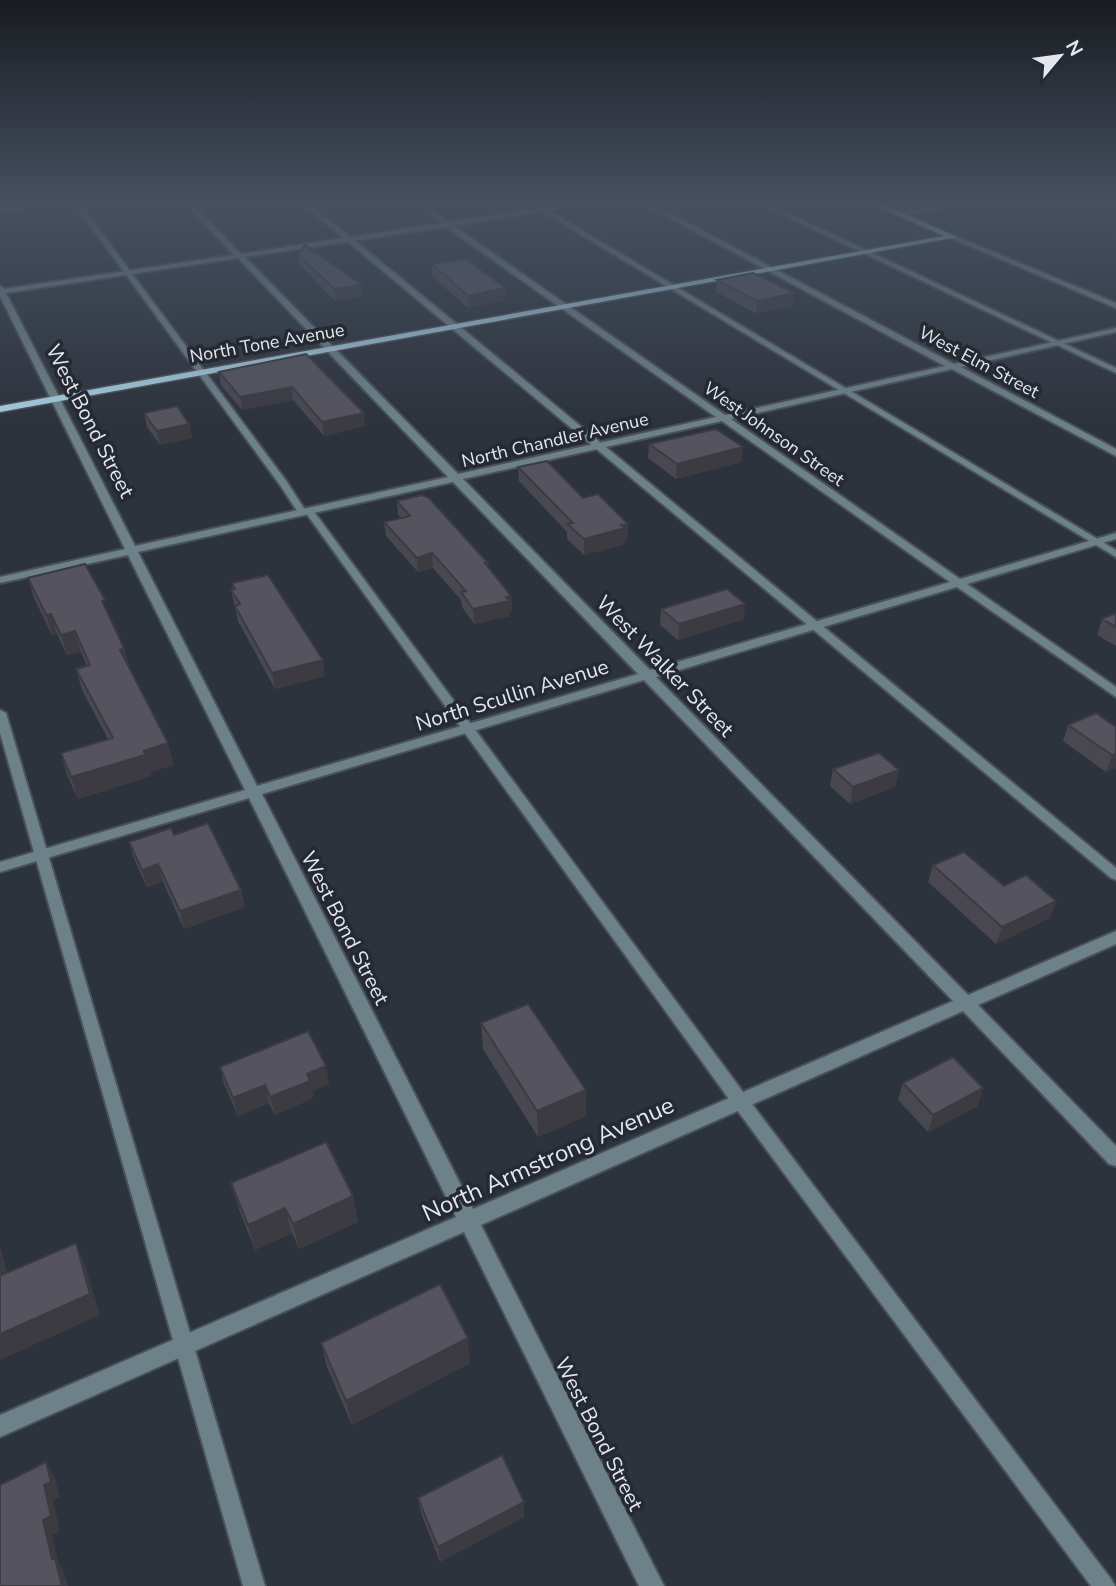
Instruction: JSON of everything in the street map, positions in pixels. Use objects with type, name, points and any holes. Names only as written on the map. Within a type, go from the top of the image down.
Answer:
[{"type":"main road","name":"North Tone Avenue","points":[[0,409],[744,275]]},
{"type":"street","points":[[1,291],[113,275]]},
{"type":"street","name":"West Walker Street","points":[[257,275],[1116,1158]]},
{"type":"street","name":"West Johnson Street","points":[[518,275],[1116,693]]},
{"type":"street","name":"West Elm Street","points":[[781,275],[1116,453]]},
{"type":"street","points":[[1043,275],[1116,306]]},
{"type":"street","name":"West Bond Street","points":[[1,291],[652,1586]]},
{"type":"street","name":"North Chandler Avenue","points":[[0,580],[1116,330]]},
{"type":"street","name":"North Scullin Avenue","points":[[0,867],[1116,536]]},
{"type":"street","name":"North Armstrong Avenue","points":[[0,1426],[1116,937]]},
{"type":"lane","points":[[128,275],[740,1101],[1104,1586]]},
{"type":"lane","points":[[393,275],[1116,875]]},
{"type":"lane","points":[[649,275],[1116,554]]},
{"type":"lane","points":[[913,275],[1116,371]]},
{"type":"lane","points":[[0,713],[254,1586]]},
{"type":"building","points":[[320,275],[348,275],[362,285],[334,289]]},
{"type":"building","points":[[444,275],[488,275],[505,288],[468,296]]},
{"type":"building","points":[[757,275],[794,293],[757,301],[717,280]]},
{"type":"building","points":[[306,354],[364,413],[322,422],[292,387],[240,397],[219,372]]},
{"type":"building","points":[[177,406],[189,424],[157,431],[144,413]]},
{"type":"building","points":[[716,429],[743,447],[677,464],[649,444]]},
{"type":"building","points":[[547,461],[583,498],[598,494],[628,524],[621,525],[625,528],[584,539],[567,524],[573,523],[518,467]]},
{"type":"building","points":[[422,495],[429,498],[488,563],[485,563],[511,596],[506,597],[509,601],[473,609],[461,592],[466,591],[432,553],[417,558],[384,522],[410,516],[397,501]]},
{"type":"building","points":[[85,564],[105,600],[102,601],[124,648],[120,650],[168,743],[144,751],[145,755],[71,777],[61,753],[113,738],[76,669],[90,665],[75,631],[61,635],[51,614],[46,615],[28,578]]},
{"type":"building","points":[[268,575],[323,660],[272,673],[235,606],[240,604],[231,590],[235,589],[232,583]]},
{"type":"building","points":[[727,589],[745,604],[679,624],[661,609]]},
{"type":"building","points":[[1116,613],[1116,627],[1102,619]]},
{"type":"building","points":[[1096,713],[1116,727],[1116,754],[1112,755],[1068,725]]},
{"type":"building","points":[[879,753],[899,770],[853,787],[833,769]]},
{"type":"building","points":[[208,823],[241,890],[180,911],[158,864],[142,870],[129,842],[171,828],[174,835]]},
{"type":"building","points":[[964,852],[1004,886],[1026,875],[1056,901],[1002,927],[933,865]]},
{"type":"building","points":[[528,1004],[586,1090],[537,1111],[481,1023]]},
{"type":"building","points":[[308,1031],[326,1066],[307,1074],[310,1081],[270,1097],[265,1085],[233,1098],[220,1067]]},
{"type":"building","points":[[953,1057],[983,1088],[933,1115],[903,1083]]},
{"type":"building","points":[[326,1142],[353,1196],[293,1224],[285,1208],[248,1225],[231,1183]]},
{"type":"building","points":[[76,1243],[90,1294],[0,1334],[0,1269],[2,1275]]},
{"type":"building","points":[[440,1284],[468,1338],[346,1401],[321,1343]]},
{"type":"building","points":[[502,1455],[524,1502],[438,1547],[418,1498]]},
{"type":"building","points":[[46,1462],[51,1482],[44,1485],[51,1516],[43,1520],[52,1559],[55,1558],[62,1586],[0,1586],[0,1485]]}]
